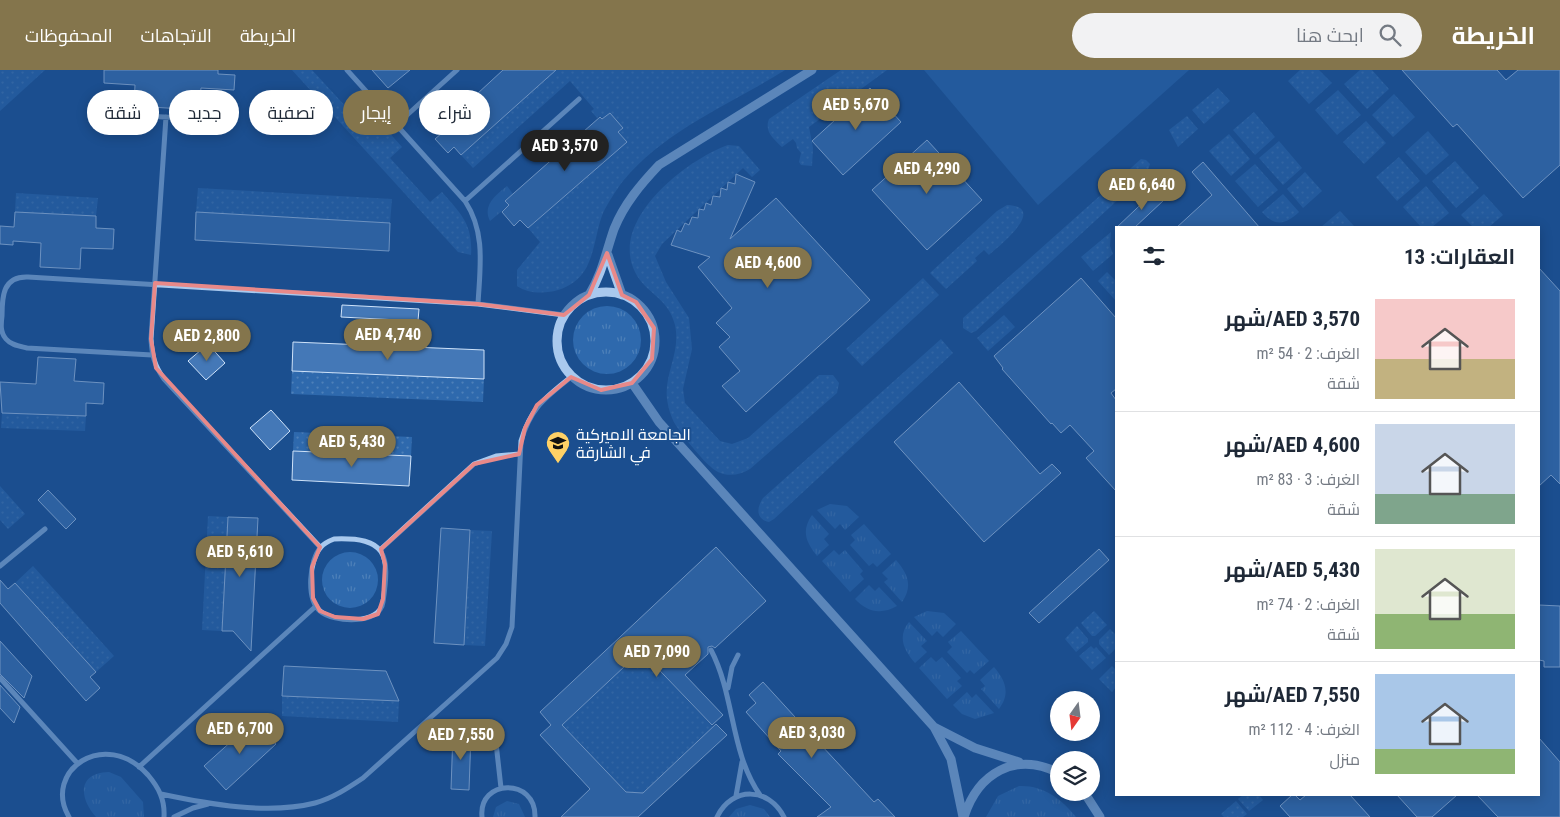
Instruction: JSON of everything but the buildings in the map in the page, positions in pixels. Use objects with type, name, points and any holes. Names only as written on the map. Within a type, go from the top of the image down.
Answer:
[{"type":"street","points":[[347,70],[365,90]]},
{"type":"street","points":[[409,113],[457,70]]},
{"type":"street","points":[[589,295],[603,268],[614,228],[626,205],[641,184],[659,165],[812,70]]},
{"type":"street","points":[[465,201],[579,99]]},
{"type":"street","points":[[159,117],[169,117]]},
{"type":"street","points":[[166,117],[152,356],[164,379],[320,547]]},
{"type":"street","points":[[405,135],[465,201],[473,213],[480,236],[478,304]]},
{"type":"street","points":[[607,253],[622,295]]},
{"type":"street","points":[[152,356],[27,348],[12,344],[2,334],[2,298],[7,284],[20,277],[155,283],[478,304],[564,315]]},
{"type":"street","points":[[611,292],[622,295],[636,302],[647,314],[654,328],[656,344],[652,359],[644,373],[632,383],[622,388],[601,390],[590,388],[572,376],[563,366],[556,340],[564,315],[575,303],[589,295],[611,292]]},
{"type":"street","points":[[161,794],[211,804],[289,808],[315,802],[340,793],[363,778],[496,658],[506,644],[512,627],[519,454],[525,428],[538,405],[572,376]]},
{"type":"street","points":[[632,383],[659,422],[934,726],[951,759],[964,817]]},
{"type":"street","points":[[381,550],[474,464],[496,456],[519,454]]},
{"type":"street","points":[[0,566],[45,529]]},
{"type":"street","points":[[334,539],[350,539],[367,540],[381,550],[385,564],[382,607],[378,614],[371,618],[363,619],[335,617],[327,615],[316,606],[312,593],[312,567],[320,547],[334,539]]},
{"type":"street","points":[[139,767],[316,606]]},
{"type":"street","points":[[711,650],[728,693],[742,762],[760,795]]},
{"type":"street","points":[[728,693],[730,673],[738,655]]},
{"type":"street","points":[[0,678],[78,764]]},
{"type":"street","points":[[934,726],[975,748],[1024,764],[1050,770]]},
{"type":"street","points":[[495,734],[501,788]]},
{"type":"street","points":[[68,816],[63,802],[64,788],[69,775],[78,764],[89,757],[102,753],[116,754],[128,758],[139,767],[161,794],[164,817]]},
{"type":"street","points":[[736,796],[742,762]]},
{"type":"street","points":[[964,817],[969,803],[986,779],[1010,765],[1024,764]]},
{"type":"street","points":[[482,817],[482,807],[486,798],[501,788],[520,789],[527,794],[532,802],[535,817]]},
{"type":"street","points":[[717,817],[727,802],[736,796],[748,793],[760,795],[771,800],[784,817]]},
{"type":"street","points":[[1090,801],[1100,817]]},
{"type":"street","points":[[174,817],[193,808],[211,804]]},
{"type":"highlighted area","points":[[607,253],[622,295],[636,302],[654,328],[652,359],[632,383],[601,390],[571,377],[537,405],[525,428],[519,454],[474,464],[381,549],[385,564],[383,599],[378,614],[363,619],[335,617],[320,611],[313,598],[312,567],[320,547],[156,368],[151,339],[155,283],[478,304],[564,315],[589,295]]},
{"type":"green space","points":[[0,70],[45,70],[0,111]]},
{"type":"green space","points":[[292,70],[312,70],[330,90],[310,90]]},
{"type":"green space","points":[[556,70],[785,70],[699,119],[679,132],[640,163],[623,181],[605,209],[590,259],[581,276],[568,286],[554,291],[531,292],[517,286],[517,270],[540,242],[528,228],[626,142],[622,136],[618,139],[614,135],[623,128],[599,116],[597,118],[591,111],[594,109],[570,81],[473,168],[461,155],[483,135],[490,135],[490,129]]},
{"type":"green space","points":[[841,70],[887,70],[809,127],[813,148],[812,166],[801,165],[799,162],[801,153],[796,143],[793,139],[782,147],[769,131],[769,119]]},
{"type":"green space","points":[[924,70],[1189,70],[1038,205]]},
{"type":"green space","points":[[1300,70],[1319,70],[1332,83],[1309,104],[1288,81]]},
{"type":"green space","points":[[1360,70],[1372,70],[1389,89],[1367,109],[1344,84]]},
{"type":"green space","points":[[1218,88],[1230,101],[1204,124],[1192,110]]},
{"type":"green space","points":[[1338,90],[1361,115],[1337,135],[1315,110]]},
{"type":"green space","points":[[333,93],[343,104],[343,126],[333,115]]},
{"type":"green space","points":[[1394,94],[1415,117],[1393,137],[1372,115]]},
{"type":"green space","points":[[1254,112],[1275,137],[1255,155],[1233,130]]},
{"type":"green space","points":[[1187,116],[1198,129],[1178,147],[1169,130]]},
{"type":"green space","points":[[1366,121],[1386,143],[1364,164],[1343,142]]},
{"type":"green space","points":[[1428,131],[1449,155],[1426,175],[1405,152]]},
{"type":"green space","points":[[1229,134],[1250,159],[1231,176],[1209,151]]},
{"type":"green space","points":[[351,135],[391,135],[402,147],[390,158],[430,202],[442,192],[460,213],[468,227],[471,255],[458,252]]},
{"type":"green space","points":[[1279,141],[1302,168],[1283,185],[1259,158]]},
{"type":"green space","points":[[728,145],[739,146],[760,170],[752,177],[743,168],[662,244],[655,256],[666,282],[689,318],[692,349],[683,389],[685,403],[720,441],[732,444],[748,438],[819,375],[833,375],[839,383],[837,393],[750,469],[742,473],[730,475],[722,474],[707,464],[683,436],[672,418],[667,402],[667,390],[676,345],[675,325],[667,308],[645,286],[635,272],[630,252],[633,232],[642,213],[656,195],[673,178],[692,164]]},
{"type":"green space","points":[[1399,157],[1420,181],[1397,201],[1376,177]]},
{"type":"green space","points":[[1141,159],[1146,160],[1150,164],[1147,173],[976,331],[971,333],[963,328],[963,318]]},
{"type":"green space","points":[[1455,161],[1479,188],[1456,208],[1432,181]]},
{"type":"green space","points":[[1255,164],[1278,190],[1258,207],[1235,181]]},
{"type":"green space","points":[[1305,172],[1322,191],[1303,208],[1287,189]]},
{"type":"green space","points":[[507,186],[513,194],[505,201],[509,205],[490,221],[488,215],[489,205]]},
{"type":"green space","points":[[1426,186],[1449,213],[1433,226],[1420,226],[1403,207]]},
{"type":"green space","points":[[198,188],[392,199],[390,223],[196,212]]},
{"type":"green space","points":[[16,193],[98,198],[96,216],[15,212]]},
{"type":"green space","points":[[1283,194],[1299,212],[1285,222],[1276,222],[1262,212]]},
{"type":"green space","points":[[1484,194],[1503,215],[1490,226],[1472,226],[1461,215]]},
{"type":"green space","points":[[1007,205],[1019,207],[1023,213],[1022,220],[1017,228],[989,255],[984,250],[975,258],[977,261],[946,289],[930,273],[997,211]]},
{"type":"green space","points":[[1340,211],[1354,226],[1322,226]]},
{"type":"green space","points":[[1111,232],[1110,246],[1113,254],[1093,271],[1081,257]]},
{"type":"green space","points":[[1107,272],[1115,280],[1115,300],[1098,281]]},
{"type":"green space","points":[[923,278],[939,295],[862,366],[846,349]]},
{"type":"green space","points":[[614,306],[626,312],[635,321],[641,333],[639,353],[631,364],[614,374],[600,374],[583,364],[575,353],[573,333],[583,316],[594,308]]},
{"type":"green space","points":[[1004,315],[1015,327],[988,351],[977,338]]},
{"type":"green space","points":[[941,339],[953,353],[774,519],[769,522],[761,518],[758,512],[763,498]]},
{"type":"green space","points":[[292,371],[484,379],[483,402],[291,394]]},
{"type":"green space","points":[[2,413],[86,416],[85,431],[1,428]]},
{"type":"green space","points":[[294,432],[412,437],[411,456],[293,451]]},
{"type":"green space","points":[[0,486],[25,514],[8,529],[0,520]]},
{"type":"green space","points":[[830,504],[847,506],[859,517],[845,530],[840,524],[835,529],[817,510]]},
{"type":"green space","points":[[812,515],[829,534],[824,539],[829,545],[817,556],[806,536],[807,526]]},
{"type":"green space","points":[[208,516],[228,517],[222,631],[202,630]]},
{"type":"green space","points":[[864,524],[891,554],[877,567],[873,563],[869,566],[850,545],[855,540],[851,535]]},
{"type":"green space","points":[[470,530],[492,531],[485,646],[464,645]]},
{"type":"green space","points":[[834,550],[839,555],[845,550],[863,571],[860,574],[864,579],[850,592],[822,561]]},
{"type":"green space","points":[[350,552],[361,554],[370,560],[376,569],[378,580],[376,591],[370,600],[361,606],[350,608],[339,606],[330,600],[324,591],[322,580],[324,569],[330,560],[339,554]]},
{"type":"green space","points":[[896,560],[904,570],[908,580],[907,591],[902,602],[884,582],[888,579],[882,573]]},
{"type":"green space","points":[[33,566],[114,656],[96,672],[15,583]]},
{"type":"green space","points":[[869,585],[875,591],[879,587],[897,606],[885,611],[874,611],[864,607],[855,599]]},
{"type":"green space","points":[[927,611],[944,613],[956,624],[943,637],[937,631],[932,636],[914,617]]},
{"type":"green space","points":[[1094,611],[1107,625],[1095,636],[1092,636],[1081,623]]},
{"type":"green space","points":[[909,622],[927,641],[921,646],[927,652],[915,663],[903,643],[903,633]]},
{"type":"green space","points":[[1077,626],[1088,639],[1088,642],[1076,652],[1065,639]]},
{"type":"green space","points":[[1110,629],[1115,634],[1115,649],[1109,655],[1099,644],[1099,640]]},
{"type":"green space","points":[[961,631],[989,661],[974,674],[970,670],[967,673],[947,652],[952,647],[948,642]]},
{"type":"green space","points":[[1091,646],[1094,649],[1096,647],[1106,658],[1092,670],[1079,656]]},
{"type":"green space","points":[[641,651],[713,727],[643,793],[626,792],[562,725]]},
{"type":"green space","points":[[931,657],[936,662],[942,657],[961,678],[957,681],[962,686],[947,699],[919,668]]},
{"type":"green space","points":[[1112,666],[1115,669],[1115,688],[1112,692],[1099,679]]},
{"type":"green space","points":[[994,667],[1004,682],[1006,692],[999,709],[981,689],[985,686],[980,680]]},
{"type":"green space","points":[[967,692],[972,698],[976,694],[994,713],[975,719],[962,714],[953,705]]},
{"type":"green space","points":[[282,696],[399,701],[398,722],[282,716]]},
{"type":"green space","points":[[109,772],[121,777],[143,802],[144,817],[96,817],[90,810],[84,795],[86,782],[99,773]]},
{"type":"green space","points":[[1019,786],[1036,788],[1050,794],[1050,801],[1061,801],[1065,804],[1076,817],[986,817],[998,796]]},
{"type":"green space","points":[[1242,796],[1260,796],[1263,800],[1249,811],[1238,799]]},
{"type":"green space","points":[[507,801],[519,804],[525,817],[493,817],[496,807]]},
{"type":"green space","points":[[1236,801],[1247,814],[1243,817],[1224,817],[1221,814]]},
{"type":"green space","points":[[750,805],[764,809],[770,817],[729,817],[736,809]]},
{"type":"place","name":"الجامعة الاميركية في الشارقة","points":[[558,464]]}]
